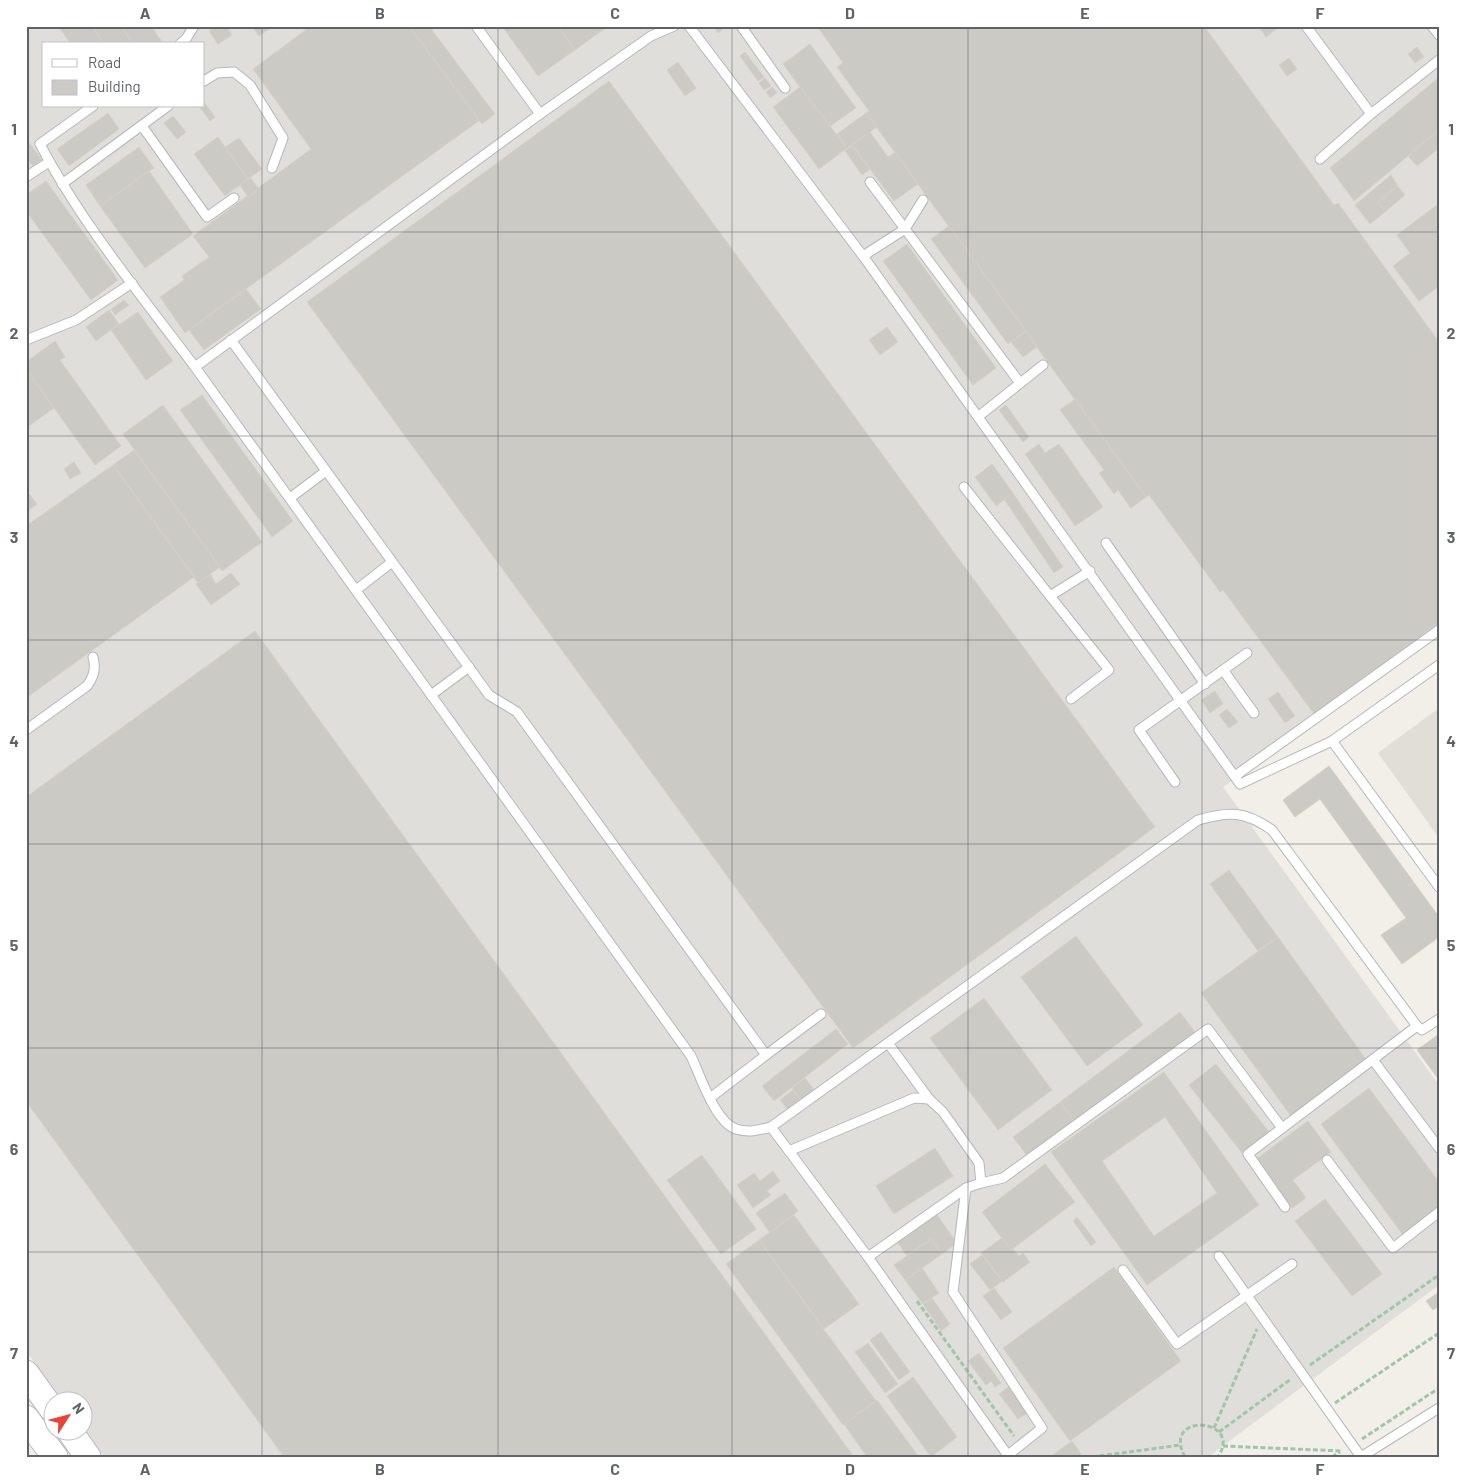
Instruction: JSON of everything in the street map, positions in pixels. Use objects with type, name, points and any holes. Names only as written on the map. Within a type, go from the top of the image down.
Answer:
[{"type":"main road","points":[[26,1373],[42,1395]]},
{"type":"main road","points":[[26,1418],[55,1457]]},
{"type":"main road","points":[[76,1440],[88,1457]]},
{"type":"lane","points":[[182,42],[194,26]]},
{"type":"lane","points":[[476,26],[540,114]]},
{"type":"lane","points":[[195,367],[540,114],[651,36],[674,26]]},
{"type":"lane","points":[[689,26],[863,256],[1090,571],[1240,784],[1332,741],[1439,664]]},
{"type":"lane","points":[[741,26],[785,88]]},
{"type":"lane","points":[[1306,26],[1371,114]]},
{"type":"lane","points":[[1432,26],[1439,36]]},
{"type":"lane","points":[[1320,160],[1371,114],[1439,60]]},
{"type":"lane","points":[[205,80],[217,73],[234,72],[250,85],[283,138],[272,168]]},
{"type":"lane","points":[[90,108],[40,144],[62,184],[691,1056],[715,1110],[734,1129],[751,1132],[771,1127],[1198,820],[1224,813],[1256,818],[1272,830],[1417,1026],[1422,1030],[1439,1019]]},
{"type":"lane","points":[[62,184],[165,108]]},
{"type":"lane","points":[[142,126],[207,217],[234,198]]},
{"type":"lane","points":[[26,177],[50,162]]},
{"type":"lane","points":[[870,182],[1020,383]]},
{"type":"lane","points":[[863,256],[905,229],[923,200]]},
{"type":"lane","points":[[26,340],[76,320],[132,283]]},
{"type":"lane","points":[[231,340],[489,695],[517,712],[766,1055]]},
{"type":"lane","points":[[979,416],[1043,365]]},
{"type":"lane","points":[[290,498],[326,471]]},
{"type":"lane","points":[[964,487],[1109,670],[1071,698]]},
{"type":"lane","points":[[1106,543],[1205,684]]},
{"type":"lane","points":[[356,590],[392,562]]},
{"type":"lane","points":[[1050,596],[1090,571]]},
{"type":"lane","points":[[1235,776],[1439,630]]},
{"type":"lane","points":[[1175,782],[1139,730],[1247,653]]},
{"type":"lane","points":[[26,730],[87,686],[94,676],[93,657]]},
{"type":"lane","points":[[431,695],[469,667]]},
{"type":"lane","points":[[1223,670],[1254,713]]},
{"type":"lane","points":[[1332,741],[1439,887]]},
{"type":"lane","points":[[710,1098],[821,1014]]},
{"type":"lane","points":[[1286,1208],[1248,1154],[1417,1026]]},
{"type":"lane","points":[[868,1257],[966,1188],[1003,1178],[1208,1029],[1282,1128]]},
{"type":"lane","points":[[888,1043],[929,1100],[942,1112],[979,1163],[981,1183]]},
{"type":"lane","points":[[1373,1060],[1439,1148]]},
{"type":"lane","points":[[789,1151],[914,1098],[929,1100]]},
{"type":"lane","points":[[771,1127],[868,1257],[1009,1456],[1042,1428],[953,1292],[966,1188]]},
{"type":"lane","points":[[1327,1160],[1394,1248],[1439,1212]]},
{"type":"lane","points":[[1219,1256],[1361,1457],[1439,1408]]},
{"type":"lane","points":[[1123,1270],[1177,1344],[1292,1264]]},
{"type":"path","points":[[1219,1432],[1301,1371],[1439,1275]]},
{"type":"path","points":[[913,1296],[1021,1444]]},
{"type":"path","points":[[1214,1428],[1262,1317]]},
{"type":"path","points":[[1327,1408],[1439,1333]]},
{"type":"path","points":[[1222,1446],[1341,1451],[1355,1449],[1439,1388]]},
{"type":"path","points":[[1185,1457],[1180,1445],[1182,1438],[1189,1427],[1202,1424],[1219,1432],[1222,1446],[1218,1457]]},
{"type":"path","points":[[1092,1457],[1180,1445]]},
{"type":"path","points":[[1332,1457],[1341,1451],[1355,1449]]},
{"type":"shaded area","points":[[26,26],[1439,26],[1439,634],[1223,787],[1439,1085],[1439,1285],[1208,1457],[104,1457],[92,1440],[92,1390],[55,1390],[26,1351]]},
{"type":"shaded area","points":[[1439,708],[1439,838],[1378,753]]},
{"type":"building","points":[[58,26],[92,26],[103,42],[70,42]]},
{"type":"building","points":[[92,26],[121,26],[132,42],[103,42]]},
{"type":"building","points":[[121,26],[151,26],[162,42],[132,42]]},
{"type":"building","points":[[217,26],[226,26],[232,35],[218,44],[209,31]]},
{"type":"building","points":[[252,26],[273,26],[259,36]]},
{"type":"building","points":[[311,26],[409,26],[480,120],[185,333],[160,297],[184,280],[182,276],[209,257],[193,236],[311,149],[253,69]]},
{"type":"building","points":[[409,26],[429,26],[495,114],[482,124]]},
{"type":"building","points":[[502,26],[558,26],[575,50],[538,76]]},
{"type":"building","points":[[558,26],[608,26],[575,50]]},
{"type":"building","points":[[713,26],[727,26],[718,33]]},
{"type":"building","points":[[817,26],[1204,26],[1334,205],[1338,203],[1439,342],[1439,623],[1314,714],[1223,590],[1220,592],[1149,495],[1146,497],[866,113],[869,111],[837,67],[843,63]]},
{"type":"building","points":[[1263,26],[1280,26],[1266,37],[1260,28]]},
{"type":"building","points":[[810,44],[856,108],[829,127],[783,64]]},
{"type":"building","points":[[1417,47],[1424,57],[1415,63],[1408,54]]},
{"type":"building","points":[[745,52],[764,77],[758,81],[740,56]]},
{"type":"building","points":[[1289,58],[1297,69],[1287,76],[1279,65]]},
{"type":"building","points":[[678,62],[696,88],[685,96],[667,70]]},
{"type":"building","points":[[765,78],[771,86],[764,90],[759,83]]},
{"type":"building","points":[[1437,79],[1439,130],[1354,201],[1330,168]]},
{"type":"building","points":[[609,81],[1155,827],[853,1048],[307,302]]},
{"type":"building","points":[[772,87],[777,93],[770,98],[766,92]]},
{"type":"building","points":[[800,87],[847,148],[819,169],[773,107]]},
{"type":"building","points":[[205,103],[215,117],[210,121],[200,108],[205,108]]},
{"type":"building","points":[[108,113],[119,129],[69,166],[57,149]]},
{"type":"building","points":[[866,113],[877,127],[847,148],[837,134]]},
{"type":"building","points":[[173,116],[186,132],[177,139],[164,123]]},
{"type":"building","points":[[1439,130],[1439,148],[1417,166],[1408,156]]},
{"type":"building","points":[[870,132],[888,157],[895,152],[918,184],[894,201],[852,145]]},
{"type":"building","points":[[218,137],[248,179],[225,196],[194,154]]},
{"type":"building","points":[[239,138],[262,169],[248,179],[225,147]]},
{"type":"building","points":[[27,140],[42,160],[33,166],[26,157]]},
{"type":"building","points":[[852,145],[870,169],[862,175],[845,151]]},
{"type":"building","points":[[139,147],[154,168],[100,206],[86,185]]},
{"type":"building","points":[[149,171],[193,234],[145,268],[100,206]]},
{"type":"building","points":[[1391,175],[1398,186],[1378,202],[1385,212],[1370,224],[1355,205]]},
{"type":"building","points":[[250,177],[259,189],[248,197],[240,185]]},
{"type":"building","points":[[46,181],[118,280],[91,300],[26,211],[26,195]]},
{"type":"building","points":[[1398,186],[1405,195],[1385,212],[1378,202]]},
{"type":"building","points":[[1437,205],[1439,286],[1419,301],[1393,266],[1410,253],[1397,235]]},
{"type":"building","points":[[949,226],[1026,331],[1008,344],[931,239]]},
{"type":"building","points":[[907,244],[996,368],[973,385],[883,261]]},
{"type":"building","points":[[246,289],[261,309],[204,350],[189,330]]},
{"type":"building","points":[[124,300],[129,305],[115,315],[111,309]]},
{"type":"building","points":[[109,310],[119,324],[96,341],[86,327]]},
{"type":"building","points":[[138,312],[173,361],[146,380],[111,330]]},
{"type":"building","points":[[887,327],[898,342],[880,355],[869,340]]},
{"type":"building","points":[[1026,331],[1037,347],[1023,357],[1011,342]]},
{"type":"building","points":[[55,341],[65,357],[60,360],[121,446],[95,465],[26,369],[26,362]]},
{"type":"building","points":[[26,369],[54,408],[26,428]]},
{"type":"building","points":[[202,395],[293,521],[272,537],[180,410]]},
{"type":"building","points":[[1075,399],[1146,497],[1131,508],[1118,490],[1114,494],[1099,473],[1104,470],[1060,410]]},
{"type":"building","points":[[163,405],[262,542],[222,571],[123,434]]},
{"type":"building","points":[[1006,405],[1029,437],[1023,442],[999,410]]},
{"type":"building","points":[[1039,444],[1045,453],[1059,444],[1103,507],[1075,526],[1025,454]]},
{"type":"building","points":[[134,450],[220,567],[198,583],[113,465]]},
{"type":"building","points":[[74,462],[81,473],[70,479],[64,469]]},
{"type":"building","points":[[992,464],[1013,493],[996,506],[975,477]]},
{"type":"building","points":[[113,465],[194,577],[26,698],[26,526]]},
{"type":"building","points":[[26,492],[37,504],[26,512]]},
{"type":"building","points":[[1013,493],[1063,567],[1054,573],[1004,499]]},
{"type":"building","points":[[231,573],[240,584],[211,605],[196,584],[210,574],[216,584]]},
{"type":"building","points":[[255,631],[854,1457],[284,1457],[26,1101],[26,797]]},
{"type":"building","points":[[1215,691],[1223,704],[1210,713],[1201,700]]},
{"type":"building","points":[[1278,692],[1295,716],[1285,723],[1268,699]]},
{"type":"building","points":[[1227,709],[1238,722],[1229,728],[1219,715]]},
{"type":"building","points":[[1329,766],[1439,917],[1439,937],[1402,964],[1381,935],[1406,918],[1320,799],[1295,817],[1283,800]]},
{"type":"building","points":[[1229,870],[1278,937],[1258,951],[1210,884]]},
{"type":"building","points":[[1076,936],[1143,1025],[1087,1066],[1021,977]]},
{"type":"building","points":[[1278,937],[1367,1061],[1291,1116],[1201,993]]},
{"type":"building","points":[[984,998],[1052,1090],[998,1130],[930,1038]]},
{"type":"building","points":[[1180,1012],[1195,1032],[1075,1122],[1060,1102]]},
{"type":"building","points":[[836,1029],[848,1044],[774,1101],[762,1086]]},
{"type":"building","points":[[1439,1034],[1439,1080],[1417,1050]]},
{"type":"building","points":[[1216,1064],[1269,1132],[1242,1153],[1189,1085]]},
{"type":"building","points":[[1164,1072],[1259,1205],[1147,1285],[1051,1152]],"holes":[[[1165,1117],[1217,1193],[1154,1236],[1102,1161]]]},
{"type":"building","points":[[805,1078],[814,1090],[801,1100],[792,1088]]},
{"type":"building","points":[[1369,1088],[1439,1182],[1439,1208],[1403,1235],[1321,1124]]},
{"type":"building","points":[[793,1090],[801,1100],[788,1110],[780,1100]]},
{"type":"building","points":[[1060,1102],[1075,1122],[1028,1157],[1013,1137]]},
{"type":"building","points":[[1308,1121],[1331,1152],[1293,1180],[1306,1198],[1292,1208],[1256,1159]]},
{"type":"building","points":[[935,1148],[953,1176],[894,1214],[876,1186]]},
{"type":"building","points":[[702,1155],[756,1229],[721,1254],[667,1180]]},
{"type":"building","points":[[1045,1164],[1075,1202],[1011,1250],[982,1212]]},
{"type":"building","points":[[773,1171],[780,1181],[767,1191],[771,1195],[753,1208],[737,1185],[754,1173],[760,1181]]},
{"type":"building","points":[[785,1193],[798,1211],[770,1233],[756,1213]]},
{"type":"building","points":[[1325,1199],[1382,1274],[1352,1296],[1295,1221]]},
{"type":"building","points":[[935,1212],[957,1243],[942,1254],[931,1239],[907,1256],[896,1240]]},
{"type":"building","points":[[794,1215],[859,1304],[824,1329],[759,1240]]},
{"type":"building","points":[[1077,1217],[1096,1242],[1091,1246],[1073,1221]]},
{"type":"building","points":[[1002,1238],[1011,1250],[1013,1249],[1019,1256],[1023,1253],[1030,1262],[1003,1282],[981,1253]]},
{"type":"building","points":[[931,1239],[942,1254],[905,1280],[894,1265]]},
{"type":"building","points":[[759,1240],[876,1401],[843,1425],[726,1264]]},
{"type":"building","points":[[982,1255],[1002,1281],[990,1290],[970,1264]]},
{"type":"building","points":[[1114,1267],[1181,1361],[1070,1441],[1003,1348]]},
{"type":"building","points":[[922,1268],[939,1293],[923,1304],[905,1280]]},
{"type":"building","points":[[994,1288],[1012,1312],[1001,1320],[983,1296]]},
{"type":"building","points":[[1439,1292],[1439,1306],[1433,1310],[1426,1301]]},
{"type":"building","points":[[932,1298],[950,1324],[941,1331],[923,1304]]},
{"type":"building","points":[[881,1332],[910,1372],[899,1380],[870,1340]]},
{"type":"building","points":[[868,1343],[898,1384],[885,1393],[855,1352]]},
{"type":"building","points":[[979,1353],[1001,1383],[995,1387],[991,1381],[986,1385],[968,1361]]},
{"type":"building","points":[[913,1377],[957,1437],[931,1457],[887,1396]]},
{"type":"building","points":[[1010,1386],[1029,1412],[1018,1419],[999,1394]]},
{"type":"building","points":[[877,1400],[919,1457],[867,1457],[844,1424]]},
{"type":"building","points":[[1072,1441],[1083,1457],[1050,1457]]}]
